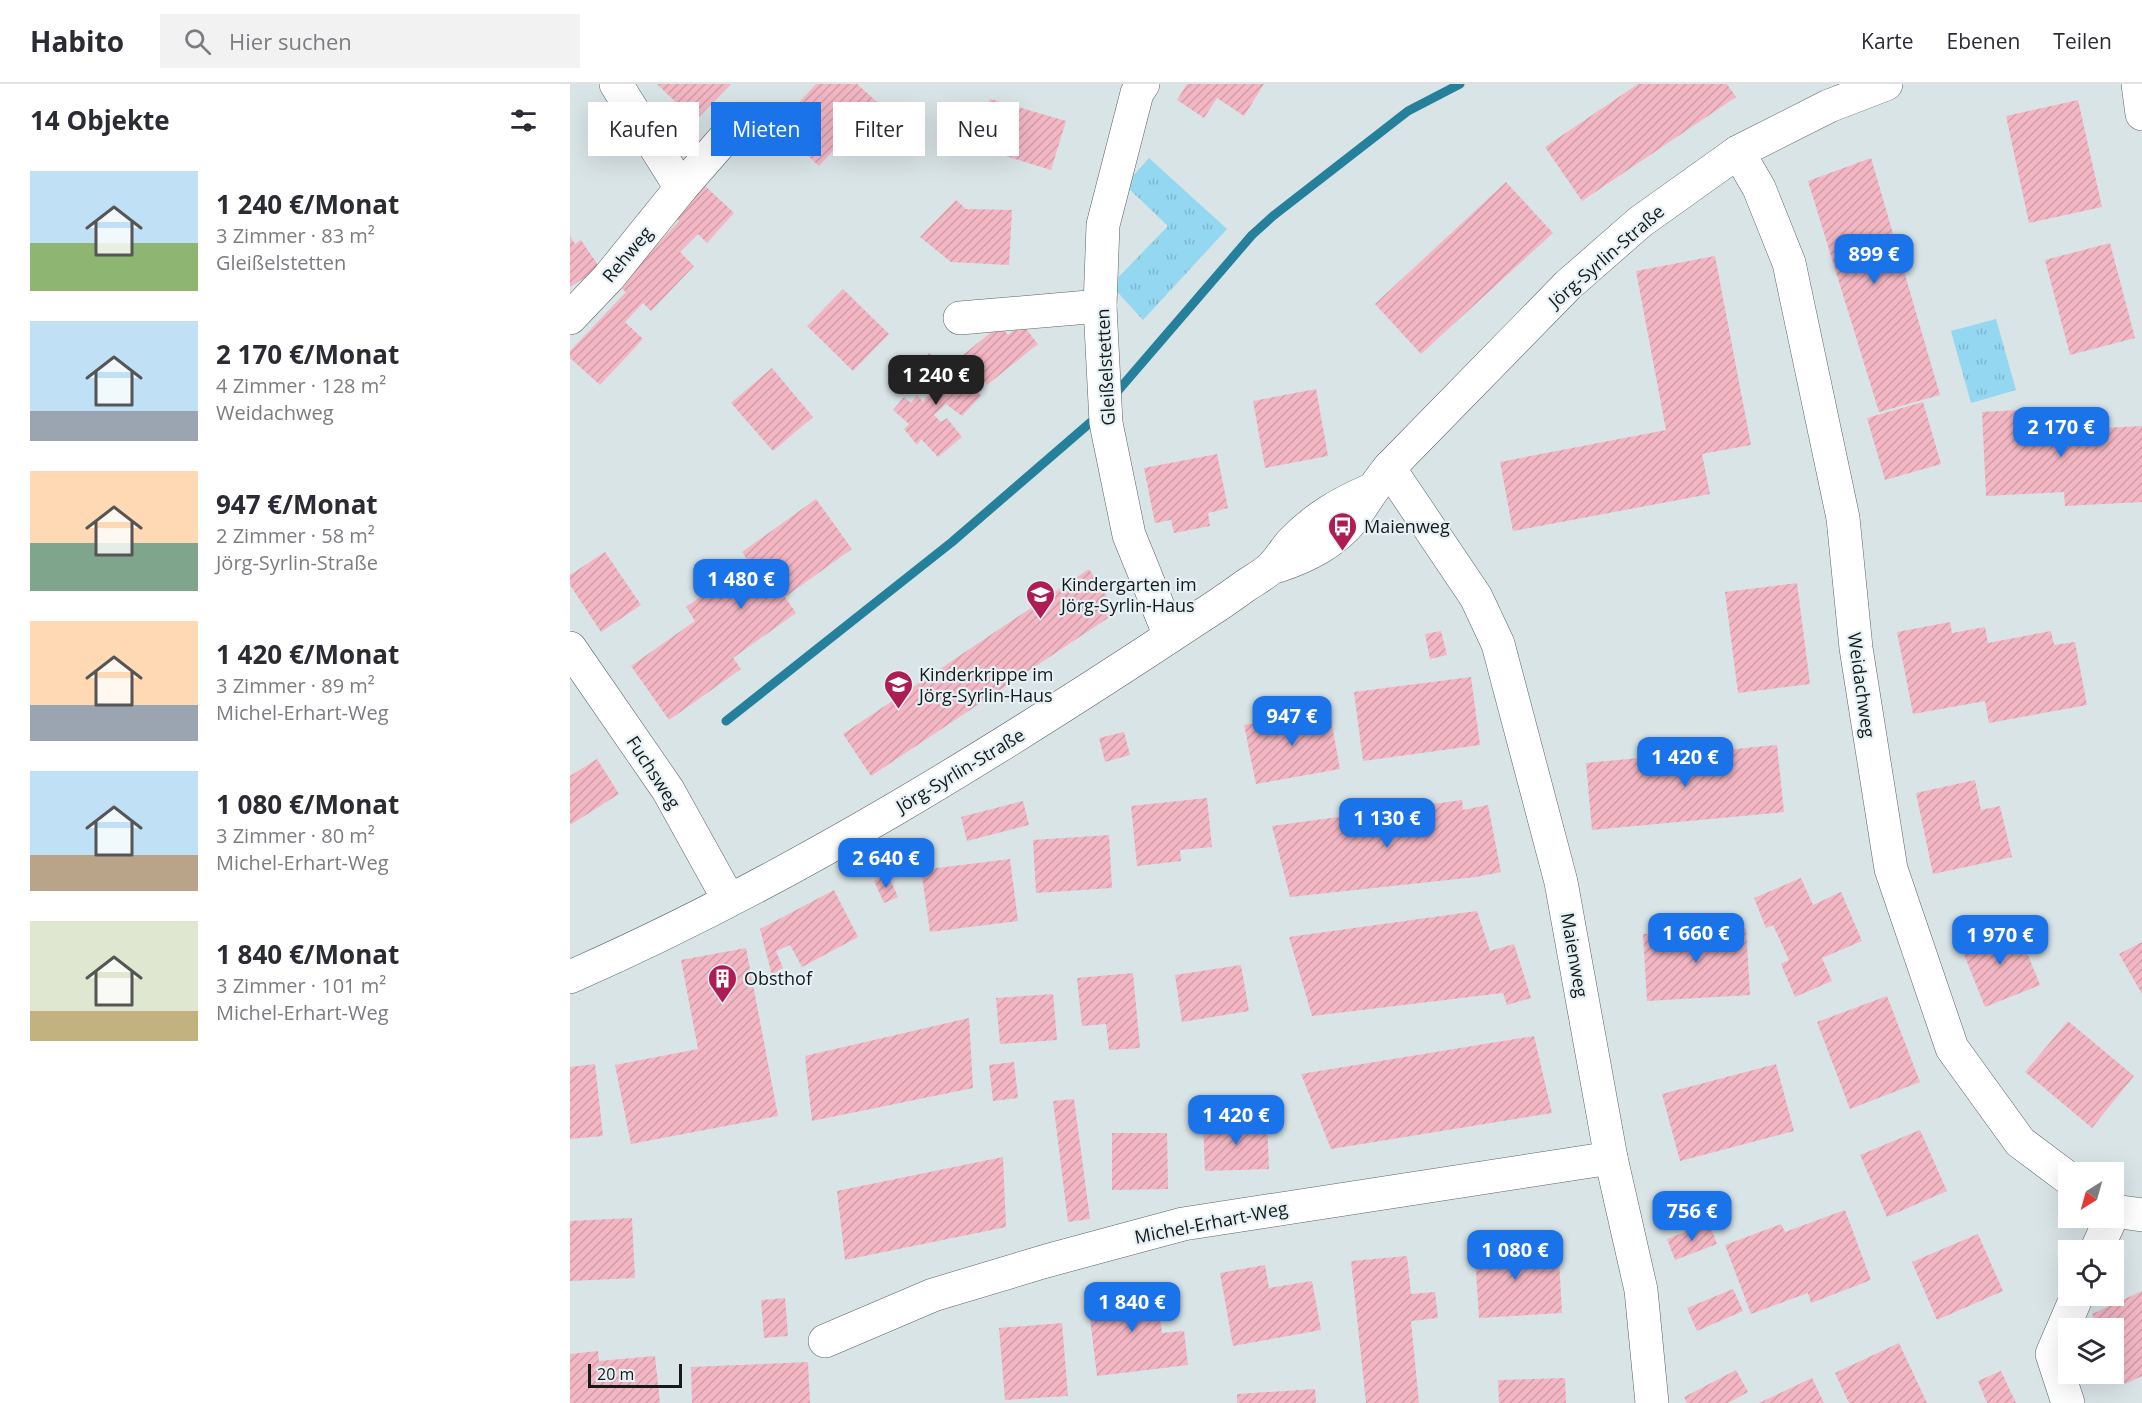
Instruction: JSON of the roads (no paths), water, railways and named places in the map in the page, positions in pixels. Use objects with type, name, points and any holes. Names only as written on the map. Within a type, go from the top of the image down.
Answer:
[{"type":"street","points":[[616,84],[681,188]]},
{"type":"street","name":"Jörg-Syrlin-Straße","points":[[570,977],[624,954],[729,900],[999,748],[1271,568],[1292,542],[1316,519],[1380,479],[1576,278],[1640,222],[1738,152],[1829,106],[1886,84]]},
{"type":"street","points":[[2138,84],[2142,114]]},
{"type":"street","name":"Gleißelstetten","points":[[1132,87],[1103,225],[1100,306],[1106,423],[1129,536],[1170,636]]},
{"type":"street","name":"Weidachweg","points":[[1738,152],[1764,197],[1792,274],[1843,518],[1856,648],[1891,869],[1952,1047],[2020,1142],[2058,1170]]},
{"type":"street","name":"Rehweg","points":[[570,318],[609,277],[711,154]]},
{"type":"street","points":[[960,318],[1100,306]]},
{"type":"street","name":"Maienweg","points":[[1380,479],[1476,597],[1498,644],[1561,882],[1611,1158],[1641,1290],[1652,1403]]},
{"type":"street","name":"Fuchsweg","points":[[570,648],[668,790],[729,900]]},
{"type":"street","name":"Michel-Erhart-Weg","points":[[825,1341],[933,1295],[1046,1261],[1183,1224],[1611,1158]]},
{"type":"street","points":[[2124,1212],[2142,1215]]},
{"type":"street","points":[[2068,1403],[2052,1354],[2073,1306]]},
{"type":"waterway","points":[[1116,393],[1252,235],[1273,216],[1408,111],[1460,84]]},
{"type":"waterway","points":[[726,721],[952,542],[1091,422]]},
{"type":"place","name":"Maienweg","points":[[1343,552]]},
{"type":"place","name":"Kindergarten im Jörg-Syrlin-Haus","points":[[1040,620]]},
{"type":"place","name":"Kinderkrippe im Jörg-Syrlin-Haus","points":[[898,710]]},
{"type":"place","name":"Obsthof","points":[[723,1004]]}]
